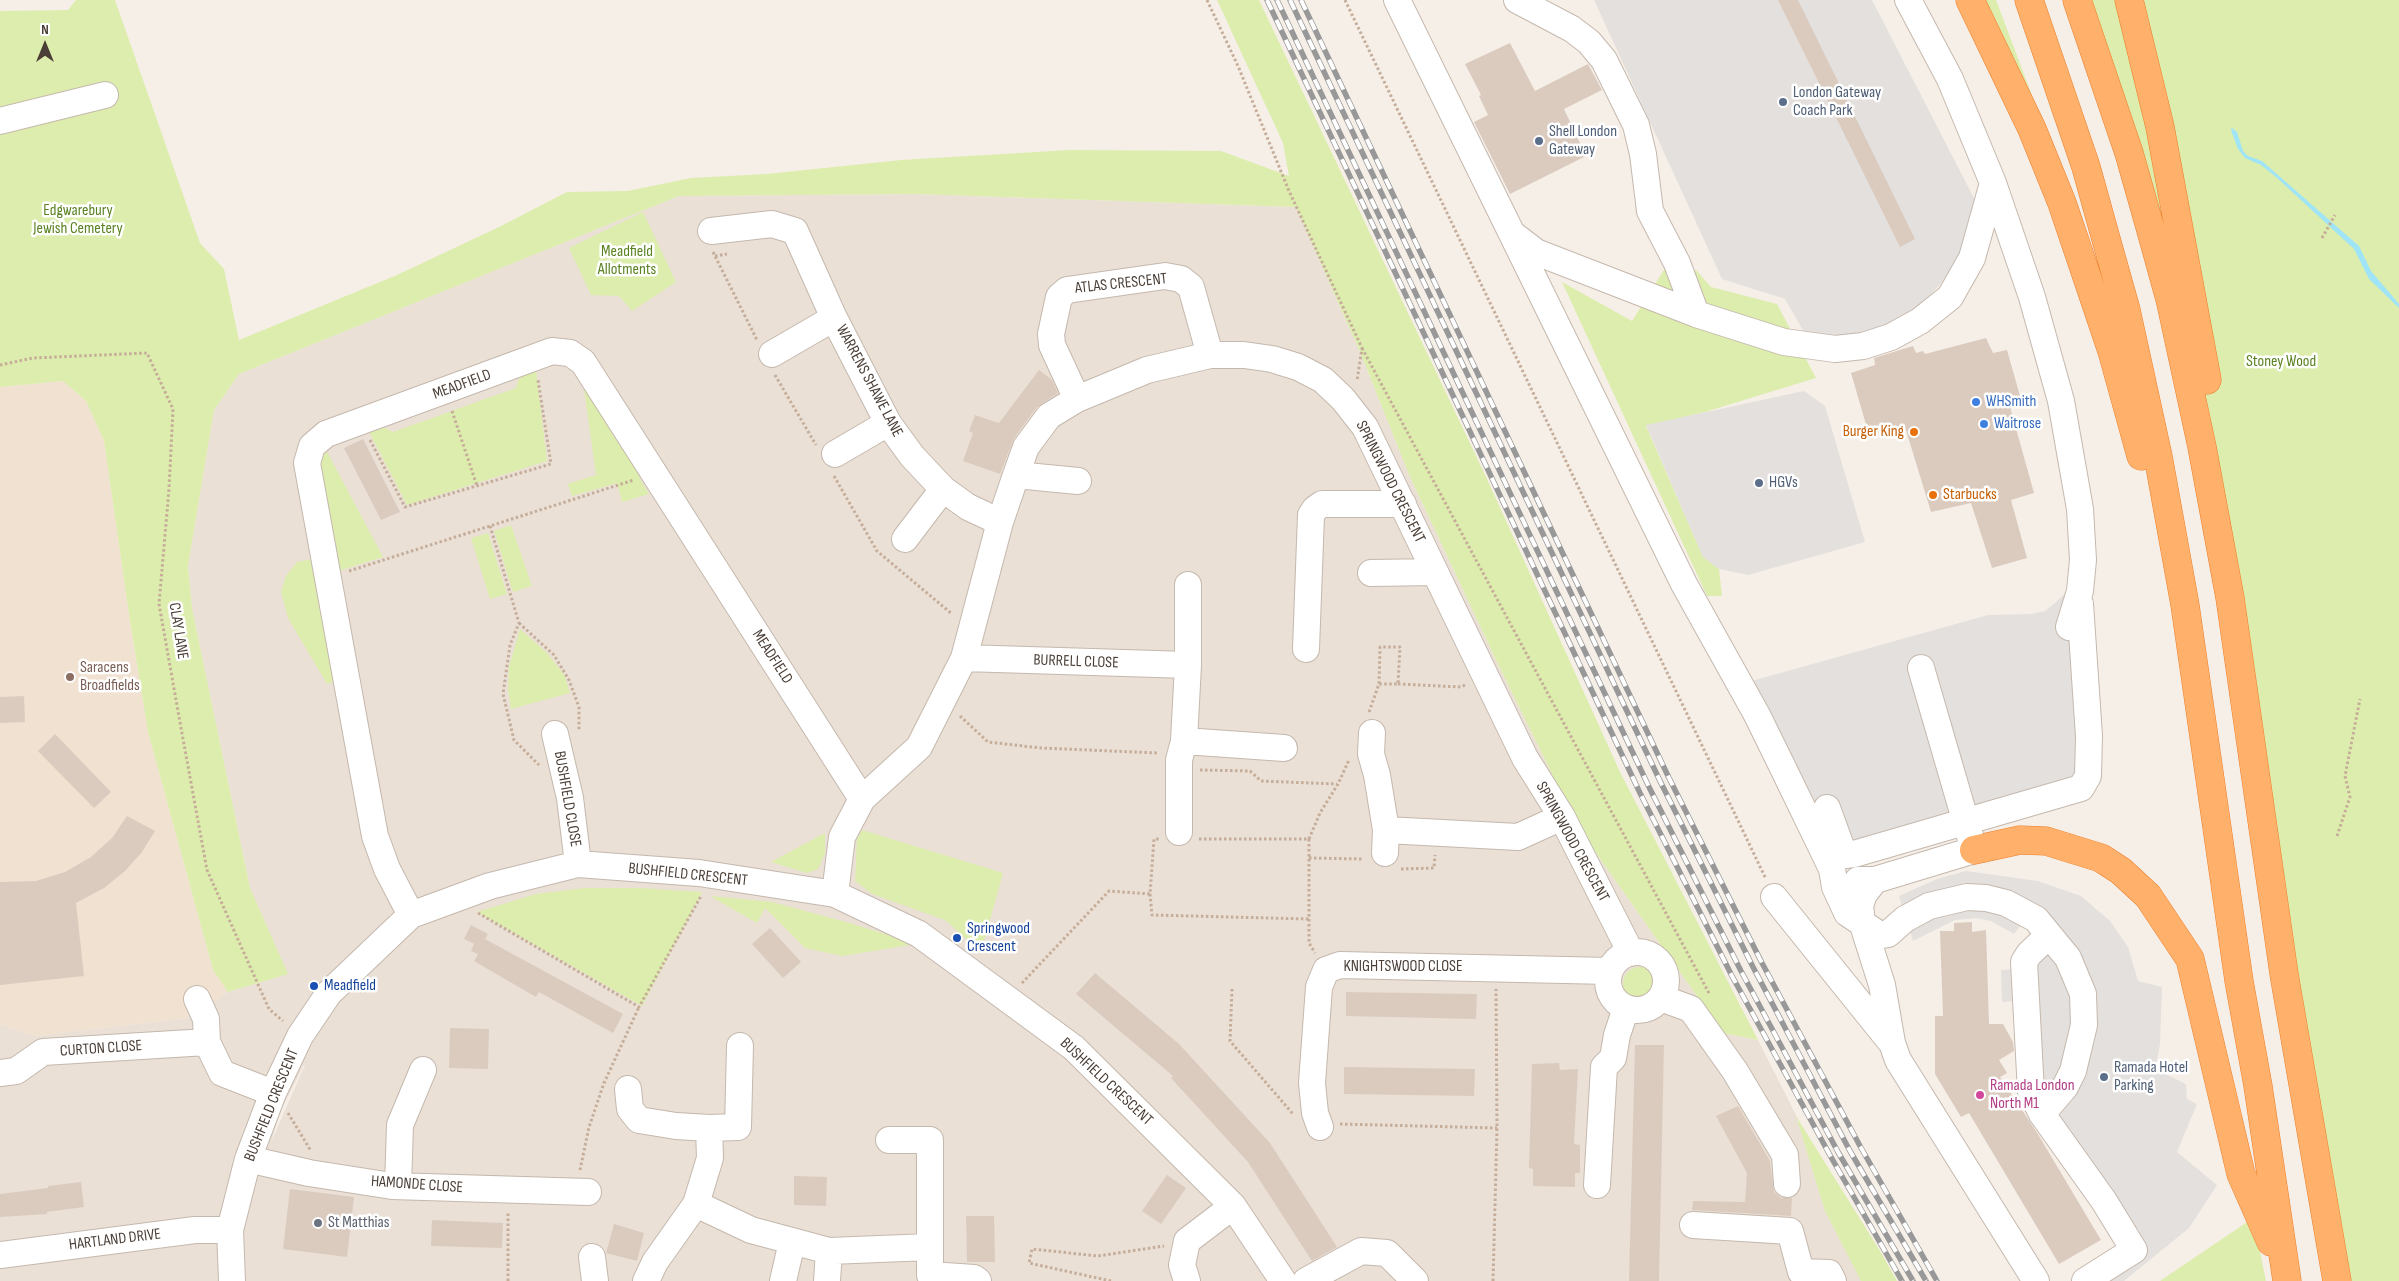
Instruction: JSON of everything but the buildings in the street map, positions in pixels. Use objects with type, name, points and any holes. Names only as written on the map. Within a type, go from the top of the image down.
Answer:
[{"type":"highway","points":[[1970,0],[2035,137],[2062,203],[2112,350],[2142,459],[2196,678]]},
{"type":"highway","points":[[2029,0],[2086,166],[2126,310],[2171,521],[2286,1278]]},
{"type":"highway","points":[[2077,0],[2129,153],[2170,299],[2202,447],[2241,672],[2284,974],[2337,1281]]},
{"type":"highway","points":[[2128,0],[2160,127],[2205,371],[2227,521],[2241,672]]},
{"type":"highway","points":[[1974,850],[2020,840],[2055,844],[2101,858],[2121,870],[2148,896],[2190,959],[2241,1174],[2286,1278]]},
{"type":"street","points":[[1396,0],[1514,235],[1684,584],[1757,715],[1832,869],[1835,887],[1847,913],[1862,922],[1872,932],[1880,935],[1888,934],[1905,918],[1929,906],[1948,900],[1976,897],[2006,902],[2036,918],[2068,958],[2083,994],[2084,1025],[2073,1071],[2065,1087],[2042,1114]]},
{"type":"street","points":[[1517,0],[1572,29],[1589,42],[1604,60],[1636,125],[1643,154],[1650,211],[1677,264],[1696,314]]},
{"type":"street","points":[[1827,808],[1845,855],[1965,823],[2081,788],[2088,776],[2089,736],[2080,591],[2083,560],[2080,509],[2061,401],[2032,297],[1993,183],[1950,78],[1908,0]]},
{"type":"street","points":[[0,121],[105,96]]},
{"type":"street","points":[[1514,235],[1536,252],[1696,314],[1784,342],[1835,349],[1863,346],[1891,337],[1920,321],[1950,297],[1972,258],[1993,183]]},
{"type":"street","name":"WARRENS SHAWE LANE","points":[[711,231],[772,224],[795,230],[834,318],[888,423],[912,456],[943,489],[968,507],[1000,522]]},
{"type":"street","name":"ATLAS CRESCENT","points":[[1077,399],[1052,345],[1051,334],[1058,297],[1067,290],[1165,276],[1181,279],[1191,286],[1210,355]]},
{"type":"street","points":[[772,354],[834,318]]},
{"type":"street","name":"MEADFIELD","points":[[411,915],[386,869],[375,836],[307,462],[312,446],[326,434],[552,352],[570,353],[583,362],[862,799]]},
{"type":"street","name":"SPRINGWOOD CRESCENT","points":[[836,894],[842,837],[862,799],[919,747],[964,658],[1000,522],[1016,475],[1026,448],[1049,416],[1077,399],[1147,370],[1210,355],[1244,355],[1272,359],[1298,367],[1323,380],[1352,410],[1365,427],[1524,758],[1562,817],[1631,953]]},
{"type":"street","points":[[835,454],[888,423]]},
{"type":"street","points":[[1016,475],[1078,481]]},
{"type":"street","points":[[905,539],[943,489]]},
{"type":"street","points":[[1306,649],[1311,515],[1315,509],[1322,504],[1403,504]]},
{"type":"street","points":[[1371,573],[1435,572]]},
{"type":"street","points":[[1180,837],[1181,755],[1188,665],[1188,585]]},
{"type":"street","points":[[2069,627],[2080,591]]},
{"type":"street","name":"BURRELL CLOSE","points":[[964,658],[1188,665]]},
{"type":"street","points":[[1832,869],[1850,879],[1875,880],[1974,850],[1965,823],[1939,723],[1921,668]]},
{"type":"street","points":[[1372,733],[1371,754],[1377,775],[1386,842],[1518,837],[1562,817]]},
{"type":"street","name":"BUSHFIELD CLOSE","points":[[567,736],[564,773],[570,798],[578,864]]},
{"type":"street","points":[[1181,755],[1284,748]]},
{"type":"street","name":"BUSHFIELD CRESCENT","points":[[232,1281],[230,1230],[248,1159],[271,1097],[300,1036],[329,993],[411,915],[490,886],[578,864],[712,875],[836,894],[919,934],[1074,1048],[1233,1206],[1283,1281]]},
{"type":"street","points":[[1875,880],[1864,894],[1860,906],[1862,922],[1882,985],[1892,1043],[1898,1060],[2036,1281]]},
{"type":"street","points":[[1774,897],[1892,1043]]},
{"type":"street","points":[[2049,934],[2029,954],[2024,962],[2030,1043],[2029,1083],[2036,1104],[2042,1114],[2104,1201],[2134,1250],[2085,1281]]},
{"type":"street","points":[[1641,952],[1650,956],[1664,970],[1665,989],[1661,998],[1645,1009],[1636,1011],[1626,1008],[1612,997],[1608,979],[1610,971],[1615,962],[1631,953],[1641,952]]},
{"type":"street","name":"KNIGHTSWOOD CLOSE","points":[[1318,1120],[1312,1083],[1319,987],[1326,970],[1340,965],[1610,971]]},
{"type":"street","points":[[1661,998],[1691,1009],[1735,1070],[1785,1155],[1787,1184]]},
{"type":"street","points":[[197,999],[206,1019],[207,1042],[222,1073],[271,1097]]},
{"type":"street","points":[[1597,1185],[1604,1067],[1613,1058],[1616,1035],[1626,1008]]},
{"type":"street","name":"CURTON CLOSE","points":[[0,1073],[16,1071],[43,1052],[207,1042]]},
{"type":"street","points":[[628,1089],[630,1109],[639,1120],[676,1126],[709,1128],[738,1126],[740,1046]]},
{"type":"street","points":[[398,1186],[400,1125],[423,1070]]},
{"type":"street","points":[[646,1281],[655,1262],[696,1204],[710,1158],[709,1128]]},
{"type":"street","points":[[889,1140],[930,1140],[930,1275],[974,1278],[978,1281]]},
{"type":"street","name":"HAMONDE CLOSE","points":[[248,1159],[319,1174],[398,1186],[582,1192]]},
{"type":"street","points":[[696,1204],[751,1230],[829,1251],[930,1247]]},
{"type":"street","points":[[1187,1281],[1182,1265],[1187,1241],[1233,1206]]},
{"type":"street","points":[[1693,1225],[1790,1231],[1801,1272],[1829,1273],[1833,1281]]},
{"type":"street","name":"HARTLAND DRIVE","points":[[0,1255],[195,1230],[230,1230]]},
{"type":"street","points":[[783,1281],[792,1242]]},
{"type":"street","points":[[827,1281],[829,1251]]},
{"type":"street","points":[[1306,1281],[1361,1251],[1387,1253],[1416,1281]]},
{"type":"path","points":[[1207,0],[1238,66],[1288,191],[1362,348],[1710,996]]},
{"type":"path","points":[[1345,0],[1774,897]]},
{"type":"path","points":[[2322,238],[2335,216]]},
{"type":"path","points":[[1352,410],[1362,348]]},
{"type":"path","name":"CLAY LANE","points":[[0,365],[33,358],[147,353],[173,409],[170,489],[159,604],[207,870],[269,1009],[300,1036]]},
{"type":"path","points":[[360,422],[405,507],[551,464],[534,358]]},
{"type":"path","points":[[446,392],[477,486]]},
{"type":"path","points":[[327,578],[654,474]]},
{"type":"path","points":[[490,526],[519,623],[554,655],[569,680],[579,707],[567,736]]},
{"type":"path","points":[[519,623],[510,645],[504,694],[514,740],[544,769],[564,773]]},
{"type":"path","points":[[1398,684],[1461,687],[1485,674]]},
{"type":"path","points":[[2338,836],[2350,797],[2345,776],[2360,699]]},
{"type":"path","points":[[942,701],[988,742],[1041,748],[1181,755],[1250,771],[1261,781],[1338,784]]},
{"type":"path","points":[[1309,919],[1152,915],[1150,894],[1154,838],[1310,839],[1309,942],[1326,970]]},
{"type":"path","points":[[582,1192],[590,1127],[604,1083],[639,1007],[712,875]]},
{"type":"path","points":[[1008,1000],[1109,891],[1150,894]]},
{"type":"path","points":[[464,895],[474,911],[639,1007]]},
{"type":"path","points":[[1492,1281],[1497,1128],[1496,968]]},
{"type":"path","points":[[1232,989],[1230,1041],[1295,1117],[1338,1124],[1497,1128]]},
{"type":"path","points":[[271,1097],[285,1107],[318,1162],[319,1174]]},
{"type":"path","points":[[507,1190],[508,1281]]},
{"type":"path","points":[[1111,1281],[1029,1263],[1032,1249],[1098,1256],[1143,1251],[1187,1241]]},
{"type":"shaded area","name":"London Gateway Coach Park","points":[[1594,0],[1872,0],[1977,204],[1957,266],[1910,317],[1856,336],[1820,360],[1785,299],[1722,279]]},
{"type":"shaded area","points":[[916,194],[1296,207],[1360,352],[1410,477],[1496,660],[1579,829],[1723,1033],[1758,1040],[1796,1115],[1826,1213],[1862,1281],[0,1281],[0,1024],[34,1036],[188,1018],[228,992],[287,974],[250,888],[192,608],[188,566],[214,410],[239,374],[679,196]],"holes":[[[305,1065],[271,1142],[280,1112]]]},
{"type":"shaded area","name":"Saracens Broadfields","points":[[63,381],[86,401],[104,441],[148,732],[213,970],[228,992],[188,1018],[34,1036],[0,1024],[0,387]]},
{"type":"shaded area","name":"HGVs","points":[[1804,391],[1825,406],[1865,542],[1748,575],[1719,569],[1703,557],[1646,425]]},
{"type":"shaded area","points":[[2069,589],[2102,742],[2101,757],[2091,787],[1846,864],[1748,682],[1988,615],[2031,614],[2045,611]]},
{"type":"shaded area","name":"Ramada Hotel Parking","points":[[1966,871],[2038,881],[2081,896],[2110,921],[2128,947],[2138,981],[2162,987],[2160,1044],[2155,1069],[2186,1084],[2187,1099],[2197,1104],[2177,1152],[2217,1185],[2189,1228],[2124,1281],[2072,1281],[2140,1232],[2051,1115],[2016,1001],[2002,1002],[2001,970],[2016,969],[2034,938],[2023,922],[2014,934],[1991,921],[1976,918],[1955,920],[1913,941],[1899,896],[1937,879]]},
{"type":"green space","name":"Edgwarebury Jewish Cemetery","points":[[76,0],[115,0],[200,243],[224,269],[239,340],[397,275],[499,227],[567,192],[628,191],[691,178],[767,174],[901,160],[1070,150],[1221,151],[1289,176],[1283,143],[1217,0],[1259,0],[1488,481],[1620,772],[1758,1040],[1723,1033],[1579,829],[1496,660],[1410,477],[1360,352],[1296,207],[916,194],[679,196],[239,374],[214,410],[188,566],[192,608],[250,888],[288,974],[228,992],[213,970],[148,732],[104,441],[86,401],[63,381],[0,387],[0,11],[68,10]]},
{"type":"green space","points":[[1977,0],[1996,0],[2036,106]]},
{"type":"green space","name":"Stoney Wood","points":[[2069,0],[2399,0],[2399,1281],[2346,1281],[2167,269]]},
{"type":"green space","name":"Meadfield Allotments","points":[[643,212],[676,282],[632,311],[619,296],[591,295],[569,248]]},
{"type":"green space","points":[[1664,270],[1696,270],[1711,287],[1777,304],[1816,378],[1705,412],[1646,426],[1703,557],[1719,569],[1722,596],[1707,596],[1562,282],[1632,321]]},
{"type":"green space","points":[[536,370],[547,461],[407,505],[367,428],[377,424],[393,432],[516,388],[520,375]]},
{"type":"green space","points":[[582,375],[644,474],[639,477],[649,494],[622,502],[617,483],[572,496],[568,484],[596,475]]},
{"type":"green space","points":[[325,448],[383,557],[335,572],[318,459]]},
{"type":"green space","points":[[511,525],[532,586],[513,592],[494,531]]},
{"type":"green space","points":[[488,533],[507,594],[490,599],[471,538]]},
{"type":"green space","points":[[312,559],[335,682],[327,684],[288,618],[281,592],[286,576],[297,562]]},
{"type":"green space","points":[[520,629],[548,654],[565,676],[570,693],[511,709],[508,690],[509,667]]},
{"type":"green space","points":[[862,830],[1003,873],[981,952],[945,920],[872,894],[855,881],[857,839]]},
{"type":"green space","points":[[825,833],[825,853],[818,869],[807,873],[771,862]]},
{"type":"green space","points":[[585,888],[638,888],[702,892],[642,1006],[477,912],[536,894]]},
{"type":"green space","points":[[710,896],[772,902],[853,924],[916,944],[842,956],[805,948],[765,908],[757,923]]},
{"type":"green space","points":[[1640,967],[1652,972],[1657,984],[1652,996],[1640,1001],[1628,996],[1623,984],[1628,972]]},
{"type":"green space","points":[[1796,1116],[1897,1281],[1861,1281],[1825,1211]]},
{"type":"green space","points":[[2253,1218],[2266,1281],[2160,1281]]},
{"type":"water","points":[[2232,128],[2237,132],[2243,151],[2248,156],[2262,161],[2359,246],[2371,271],[2399,304],[2399,308],[2369,279],[2354,249],[2276,177],[2261,165],[2245,158],[2238,149],[2231,130]]},
{"type":"railway","points":[[1267,0],[1640,793],[1732,976],[1831,1157],[1902,1281]]},
{"type":"railway","points":[[1277,0],[1649,787],[1741,971],[1838,1152],[1913,1281]]},
{"type":"railway","points":[[1290,0],[1661,783],[1753,967],[1850,1151],[1926,1281]]},
{"type":"railway","points":[[1301,0],[1669,778],[1762,963],[1860,1146],[1937,1281]]},
{"type":"place","name":"London Gateway Coach Park","points":[[1783,102]]},
{"type":"place","name":"Shell London Gateway","points":[[1539,141]]},
{"type":"place","name":"WHSmith","points":[[1976,402]]},
{"type":"place","name":"Waitrose","points":[[1984,424]]},
{"type":"place","name":"Burger King","points":[[1914,432]]},
{"type":"place","name":"HGVs","points":[[1759,483]]},
{"type":"place","name":"Starbucks","points":[[1933,495]]},
{"type":"place","name":"Saracens Broadfields","points":[[70,677]]},
{"type":"place","name":"Springwood Crescent","points":[[957,938]]},
{"type":"place","name":"Meadfield","points":[[314,986]]},
{"type":"place","name":"Ramada Hotel Parking","points":[[2104,1077]]},
{"type":"place","name":"Ramada London North M1","points":[[1980,1095]]},
{"type":"place","name":"St Matthias","points":[[318,1223]]}]
